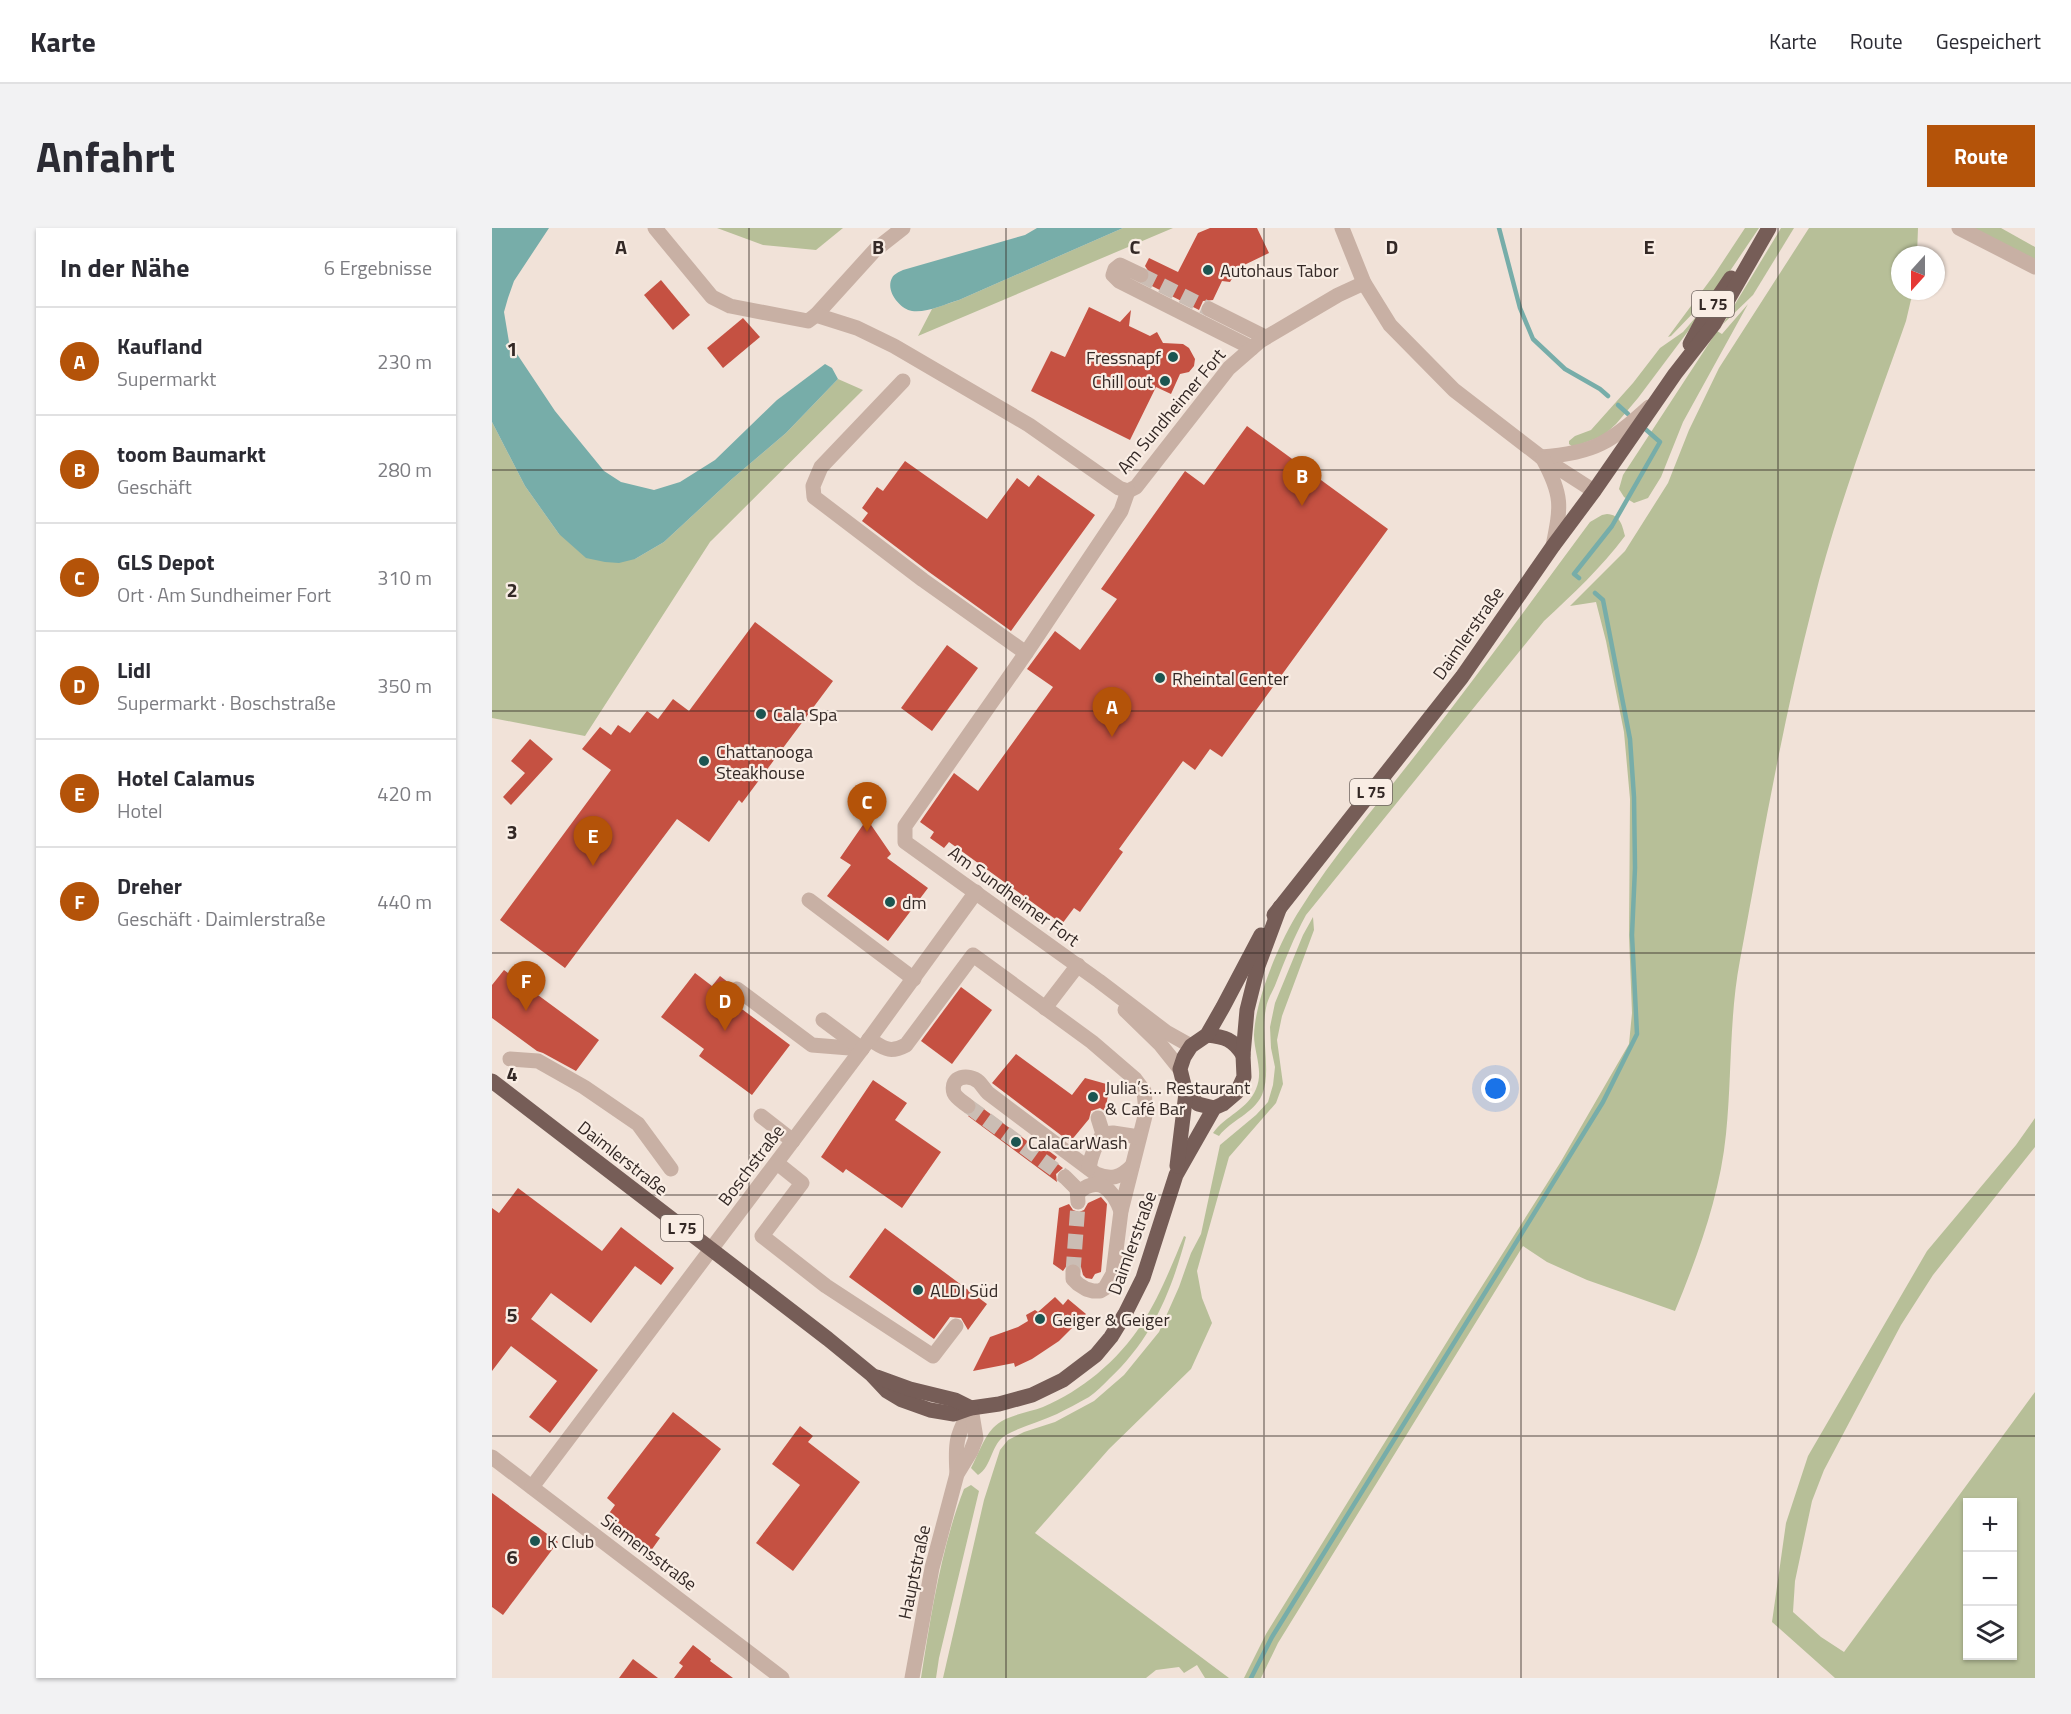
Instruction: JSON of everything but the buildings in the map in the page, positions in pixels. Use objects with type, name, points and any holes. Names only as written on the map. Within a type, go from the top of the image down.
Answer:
[{"type":"main road","name":"Daimlerstraße","points":[[492,1081],[872,1375],[910,1389],[955,1400],[971,1408],[999,1404],[1032,1395],[1063,1380],[1096,1355],[1111,1337],[1143,1278],[1176,1175],[1186,1094],[1180,1069],[1191,1046],[1207,1035],[1267,926],[1280,907],[1462,677],[1553,546],[1714,324],[1765,235]]},
{"type":"main road","name":"Daimlerstraße","points":[[1176,1175],[1214,1108],[1223,1104],[1237,1092],[1244,1077],[1243,1055],[1247,1010],[1255,977],[1280,907]]},
{"type":"main road","points":[[1207,1035],[1224,1037],[1236,1043],[1243,1055]]},
{"type":"main road","points":[[1186,1094],[1198,1104],[1214,1108]]},
{"type":"street","points":[[655,228],[712,297],[730,306],[808,321],[875,250],[903,228]]},
{"type":"street","points":[[1342,228],[1364,282],[1390,325],[1454,390],[1541,457],[1594,491]]},
{"type":"street","points":[[1959,228],[2035,267]]},
{"type":"street","points":[[1141,275],[1120,266],[1114,269],[1113,275],[1119,281],[1252,348]]},
{"type":"street","name":"Am Sundheimer Fort","points":[[816,315],[857,328],[894,346],[1029,425],[1119,488],[1128,491],[1136,487],[1229,368],[1265,337],[1364,282]]},
{"type":"street","points":[[1209,309],[1265,337]]},
{"type":"street","points":[[903,381],[820,467],[813,486],[814,497],[923,580],[1026,653],[1121,511],[1128,491]]},
{"type":"street","points":[[1541,457],[1567,455],[1598,446],[1619,434],[1661,395]]},
{"type":"street","points":[[1541,457],[1555,481],[1559,499],[1559,517],[1553,546]]},
{"type":"street","name":"Am Sundheimer Fort","points":[[1026,653],[905,826],[905,842],[1166,1032],[1191,1046]]},
{"type":"street","name":"Boschstraße","points":[[532,1487],[866,1044],[976,892]]},
{"type":"street","points":[[809,900],[914,979]]},
{"type":"street","points":[[737,989],[812,1045],[866,1044],[895,1051],[906,1045],[973,955],[1122,1067],[1144,1091],[1146,1112],[1130,1183],[1121,1211],[1113,1274],[1105,1288],[1100,1291],[1086,1289],[1073,1279],[1073,1272]]},
{"type":"street","points":[[1046,1008],[1077,965]]},
{"type":"street","name":"Am Sundheimer Fort","points":[[1099,981],[1121,1007],[1160,1044],[1180,1069]]},
{"type":"street","points":[[823,1020],[866,1044]]},
{"type":"street","points":[[510,1059],[538,1061],[584,1087],[638,1124],[671,1169]]},
{"type":"street","points":[[968,1106],[953,1091],[960,1077],[967,1076],[979,1082],[988,1094],[1095,1174],[1116,1178],[1132,1166]]},
{"type":"street","points":[[761,1116],[793,1141]]},
{"type":"street","points":[[1098,1118],[1103,1134]]},
{"type":"street","points":[[1089,1168],[1090,1157],[1103,1134],[1113,1133],[1139,1137]]},
{"type":"street","points":[[777,1162],[802,1183],[762,1236],[826,1286],[933,1356],[956,1326]]},
{"type":"street","points":[[1065,1177],[1073,1184],[1078,1199],[1089,1185],[1098,1185],[1109,1190],[1116,1198],[1121,1211]]},
{"type":"street","name":"Hauptstraße","points":[[912,1678],[932,1568],[957,1474],[976,1438],[971,1408]]},
{"type":"street","name":"Siemensstraße","points":[[492,1457],[782,1678]]},
{"type":"green space","points":[[717,228],[843,228],[816,250],[763,245]]},
{"type":"green space","points":[[1123,228],[1173,228],[918,336],[932,309],[959,300]]},
{"type":"green space","points":[[1745,228],[1759,228],[1703,311],[1697,309],[1668,337],[1714,275]]},
{"type":"green space","points":[[1781,228],[1794,228],[1753,295],[1723,324]]},
{"type":"green space","points":[[1809,228],[1918,228],[1917,246],[1891,246],[1891,300],[1911,300],[1906,321],[1833,532],[1792,692],[1736,982],[1723,1157],[1719,1180],[1700,1246],[1675,1311],[1587,1280],[1547,1262],[1523,1246],[1278,1643],[1261,1678],[1244,1678],[1266,1634],[1560,1163],[1629,1044],[1632,1013],[1629,936],[1630,799],[1624,732],[1596,602],[1570,606],[1625,551],[1668,483],[1689,430],[1719,368]]},
{"type":"green space","points":[[1967,228],[2001,228],[2035,247],[2035,262]]},
{"type":"green space","points":[[1748,304],[1683,422],[1661,477],[1648,498],[1634,503],[1624,497],[1619,489],[1623,475],[1717,331],[1722,334]]},
{"type":"green space","points":[[1695,318],[1698,318],[1616,424],[1603,436],[1573,447],[1569,444],[1575,436],[1591,430],[1633,383],[1660,348],[1683,332]]},
{"type":"green space","points":[[838,379],[863,390],[710,542],[585,736],[492,718],[492,422],[525,486],[559,534],[635,559],[664,542],[786,433]]},
{"type":"green space","points":[[1607,514],[1618,518],[1625,536],[1616,548],[1544,621],[1306,915],[1267,1005],[1264,1030],[1266,1075],[1262,1095],[1248,1112],[1219,1136],[1213,1133],[1248,1102],[1256,1089],[1259,1069],[1254,1042],[1255,1020],[1270,969],[1285,935],[1301,908],[1344,846],[1464,692],[1590,522]]},
{"type":"green space","points":[[1313,917],[1314,930],[1282,1016],[1277,1040],[1283,1084],[1276,1103],[1229,1157],[1197,1271],[1202,1298],[1212,1323],[1191,1369],[1109,1449],[1035,1533],[1229,1678],[1205,1678],[1197,1665],[1184,1673],[1179,1667],[1156,1670],[1146,1678],[943,1678],[984,1500],[1000,1450],[1008,1440],[1055,1422],[1094,1401],[1124,1375],[1159,1332],[1201,1234],[1220,1145],[1268,1102],[1275,1067],[1270,1027],[1275,1003],[1303,935]]},
{"type":"green space","points":[[2035,1118],[2035,1147],[1933,1275],[1901,1325],[1824,1470],[1812,1501],[1795,1581],[1793,1612],[1821,1637],[1844,1652],[2035,1392],[2035,1678],[1835,1678],[1772,1622],[1786,1523],[1808,1456],[1927,1251],[2016,1145]]},
{"type":"green space","points":[[1184,1236],[1186,1237],[1174,1277],[1158,1314],[1124,1364],[1089,1397],[1057,1414],[1006,1435],[997,1444],[983,1471],[978,1475],[971,1468],[993,1428],[1010,1417],[1043,1407],[1084,1384],[1114,1359],[1128,1343],[1150,1311]]},
{"type":"green space","points":[[971,1485],[979,1491],[936,1678],[921,1678],[949,1535],[964,1489]]},
{"type":"water","points":[[492,228],[549,228],[514,281],[508,298],[504,312],[509,342],[555,411],[604,471],[621,482],[654,490],[680,482],[715,460],[777,400],[825,364],[832,368],[838,379],[786,433],[664,542],[635,559],[619,563],[586,558],[559,534],[525,486],[492,422]]},
{"type":"water","points":[[1037,228],[1123,228],[936,308],[924,311],[907,310],[892,294],[890,283],[892,278],[903,270],[1025,235]]},
{"type":"waterway","points":[[1499,228],[1520,308],[1533,339],[1565,369],[1608,396]]},
{"type":"waterway","points":[[1618,405],[1628,414]]},
{"type":"waterway","points":[[1579,578],[1574,574],[1612,526],[1660,442],[1643,427]]},
{"type":"waterway","points":[[1251,1678],[1272,1637],[1603,1102],[1637,1034],[1632,935],[1635,868],[1630,739],[1603,600],[1595,593]]},
{"type":"tunnel","points":[[1141,275],[1209,309]]},
{"type":"tunnel","points":[[968,1106],[1065,1177]]},
{"type":"tunnel","points":[[1073,1272],[1078,1204]]},
{"type":"place","name":"Autohaus Tabor","points":[[1208,270]]},
{"type":"place","name":"Fressnapf","points":[[1173,357]]},
{"type":"place","name":"Chill out","points":[[1165,381]]},
{"type":"place","name":"toom Baumarkt","points":[[1302,506]]},
{"type":"place","name":"Rheintal Center","points":[[1160,678]]},
{"type":"place","name":"Cala Spa","points":[[761,714]]},
{"type":"place","name":"Kaufland","points":[[1112,737]]},
{"type":"place","name":"Chattanooga Steakhouse","points":[[704,761]]},
{"type":"place","name":"GLS Depot","points":[[867,832]]},
{"type":"place","name":"Hotel Calamus","points":[[593,866]]},
{"type":"place","name":"dm","points":[[890,902]]},
{"type":"place","name":"Dreher","points":[[526,1011]]},
{"type":"place","name":"Lidl","points":[[725,1031]]},
{"type":"place","name":"Julia’s… Restaurant & Café Bar","points":[[1093,1097]]},
{"type":"place","name":"CalaCarWash","points":[[1016,1142]]},
{"type":"place","name":"ALDI Süd","points":[[918,1290]]},
{"type":"place","name":"Geiger & Geiger","points":[[1040,1319]]},
{"type":"place","name":"K Club","points":[[535,1541]]}]
